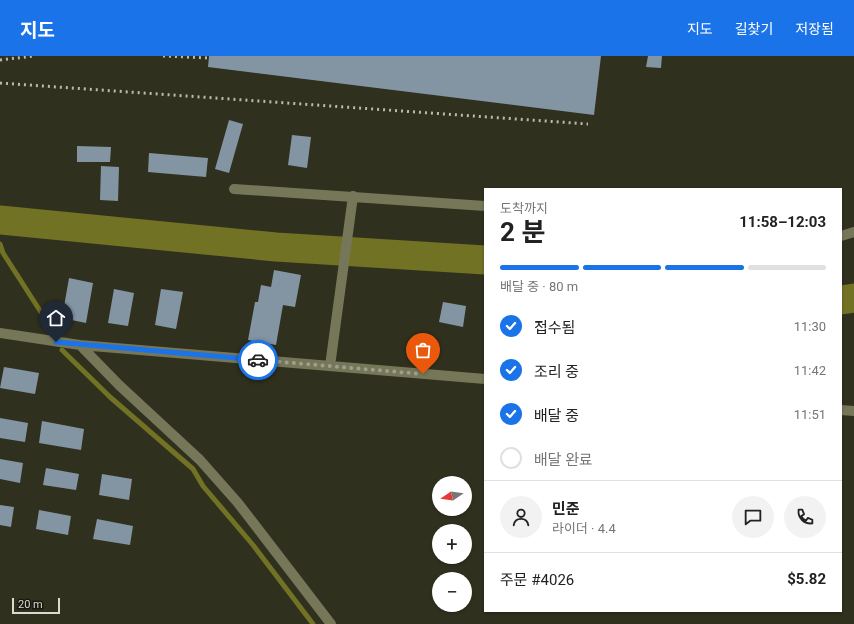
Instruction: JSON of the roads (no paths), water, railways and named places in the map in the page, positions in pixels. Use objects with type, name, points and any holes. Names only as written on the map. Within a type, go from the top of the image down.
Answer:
[{"type":"street","points":[[234,189],[484,206]]},
{"type":"street","points":[[330,366],[353,196]]},
{"type":"street","points":[[842,236],[854,232]]},
{"type":"street","points":[[0,333],[80,345],[484,379]]},
{"type":"street","points":[[80,345],[119,385],[200,460],[238,503],[331,624]]},
{"type":"street","points":[[842,410],[854,411]]},
{"type":"waterway","points":[[0,220],[276,247],[484,260]]},
{"type":"waterway","points":[[0,244],[3,253],[53,331]]},
{"type":"waterway","points":[[842,300],[854,298]]},
{"type":"waterway","points":[[62,350],[110,397],[193,469],[203,486],[253,545],[313,624]]},
{"type":"railway","points":[[0,60],[34,56]]},
{"type":"railway","points":[[163,56],[209,58]]},
{"type":"railway","points":[[0,83],[588,124]]}]
